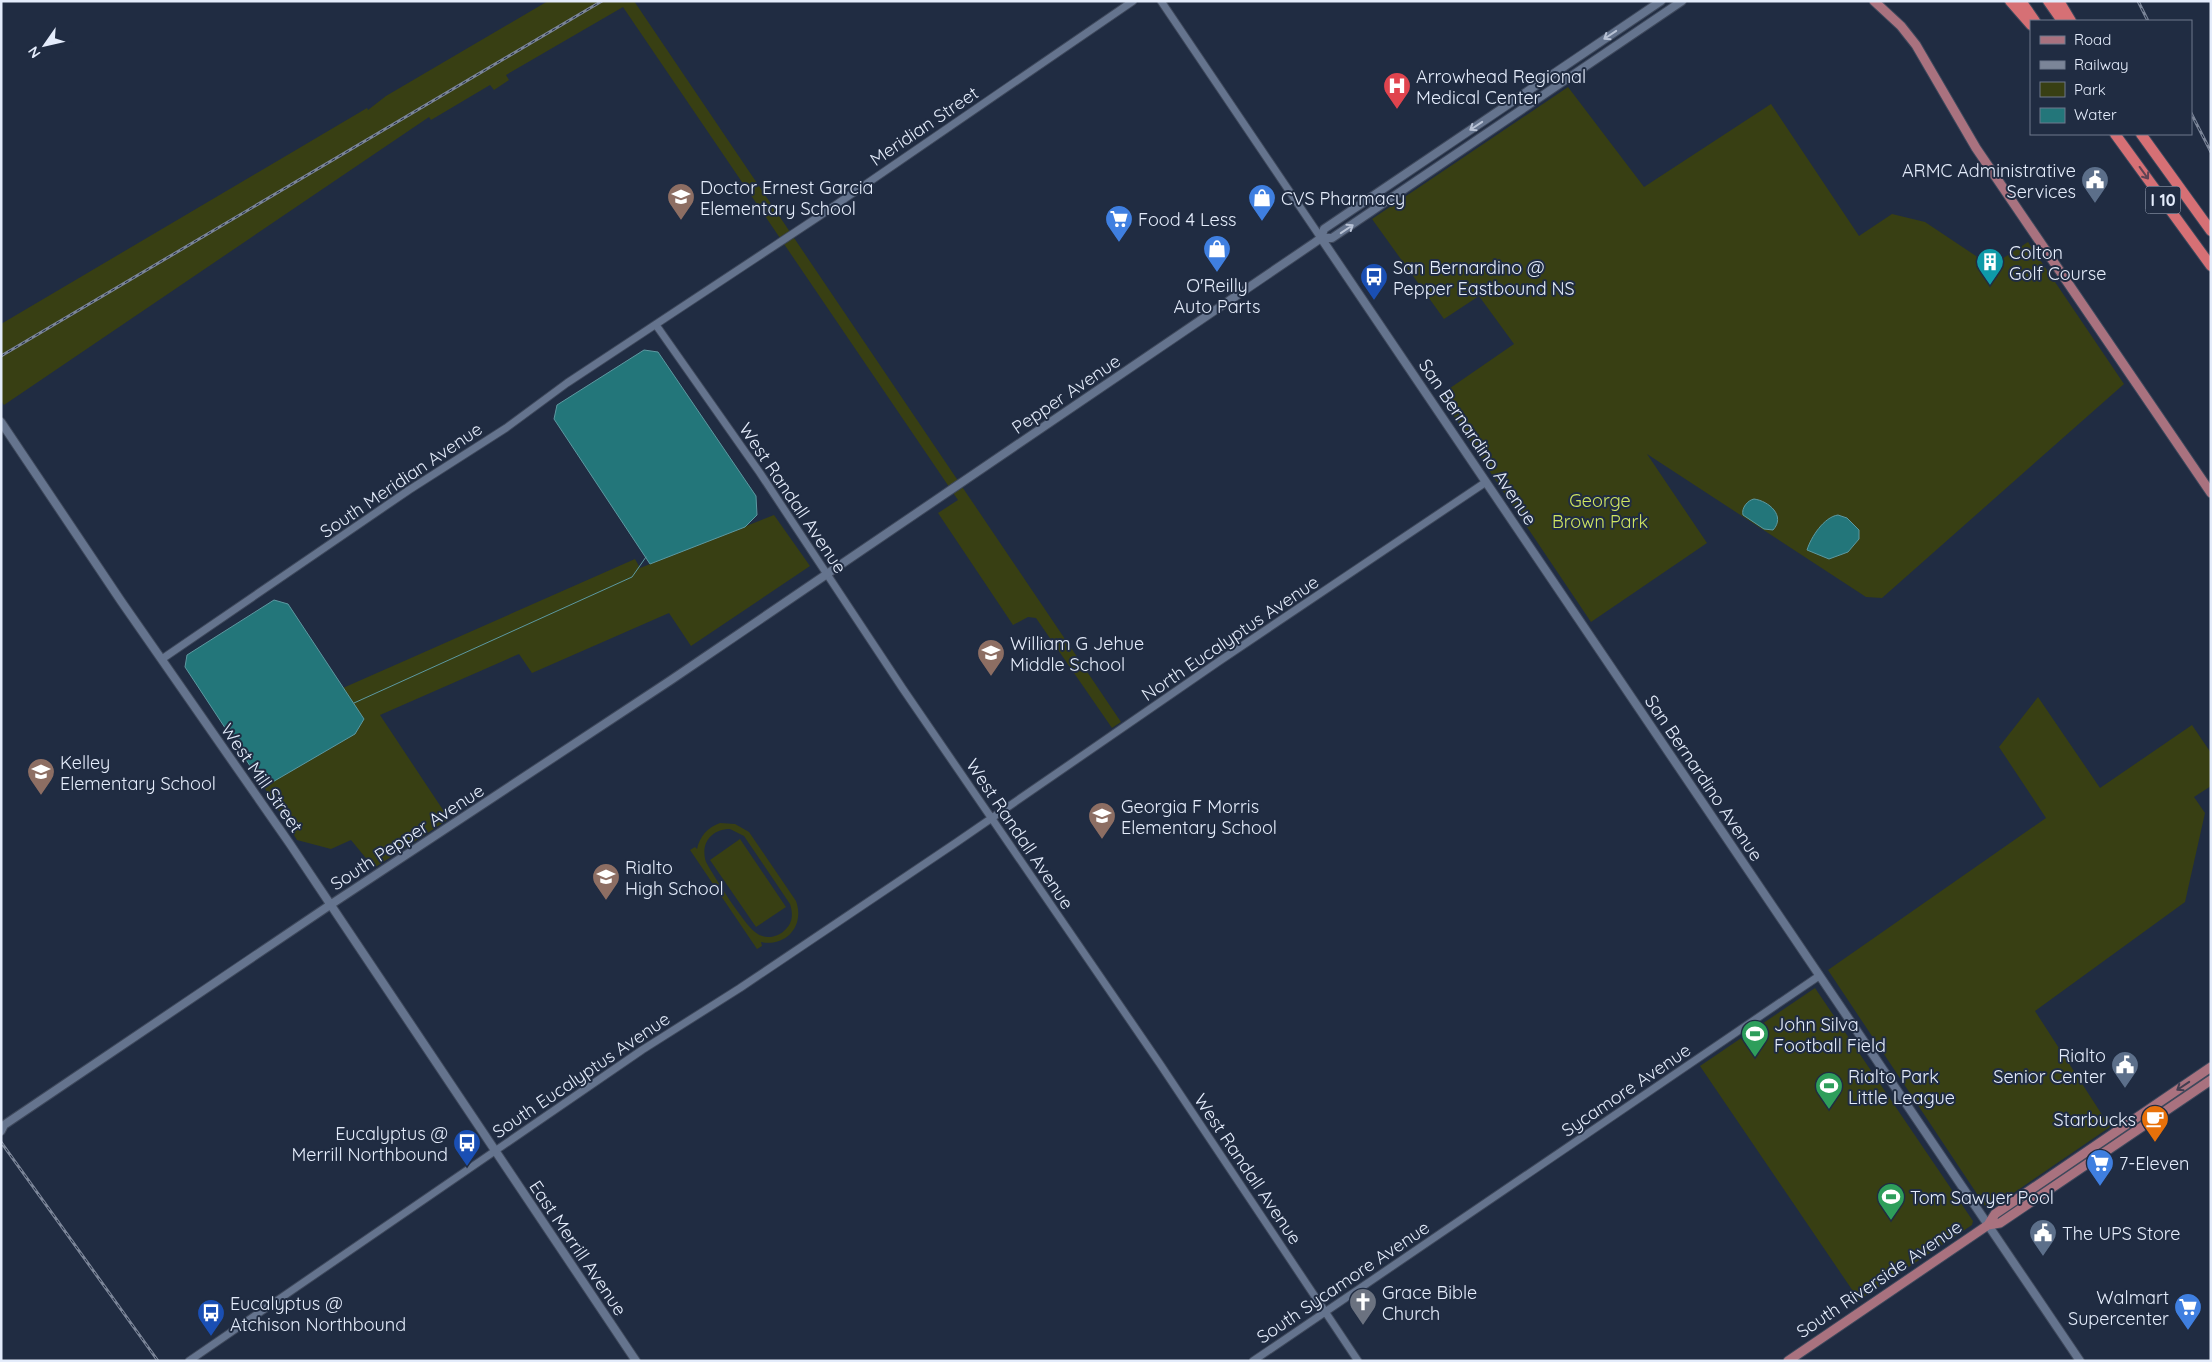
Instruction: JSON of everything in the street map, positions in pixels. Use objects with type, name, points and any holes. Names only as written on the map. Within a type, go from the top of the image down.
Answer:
[{"type":"highway","points":[[2010,1],[2030,24]]},
{"type":"highway","points":[[2021,1],[2034,20]]},
{"type":"highway","points":[[2048,1],[2061,20]]},
{"type":"highway","points":[[2059,1],[2070,20]]},
{"type":"highway","name":"I 10","points":[[2116,135],[2211,266]]},
{"type":"highway","name":"I 10","points":[[2142,135],[2211,231]]},
{"type":"main road","name":"Pepper Avenue","points":[[1321,238],[1324,229],[1661,1]]},
{"type":"main road","name":"Pepper Avenue","points":[[826,574],[1321,238],[1332,238],[1682,1]]},
{"type":"main road","points":[[1874,1],[1901,26],[1916,45],[1976,148],[2211,493]]},
{"type":"main road","name":"San Bernardino Avenue","points":[[1321,238],[2080,1361]]},
{"type":"main road","name":"West Mill Street","points":[[1,422],[495,1151]]},
{"type":"main road","name":"South Pepper Avenue","points":[[2,1127],[330,905],[474,812],[826,574]]},
{"type":"main road","name":"South Riverside Avenue","points":[[1788,1361],[1988,1225],[1995,1215],[2211,1067]]},
{"type":"main road","name":"South Riverside Avenue","points":[[1988,1225],[2000,1224],[2211,1080]]},
{"type":"main road","name":"East Merrill Avenue","points":[[495,1151],[636,1361]]},
{"type":"street","name":"Meridian Street","points":[[656,325],[818,217],[1133,1]]},
{"type":"street","name":"San Bernardino Avenue","points":[[1161,1],[1321,238]]},
{"type":"street","name":"West Randall Avenue","points":[[656,325],[760,473],[826,574],[1160,1064],[1358,1361]]},
{"type":"street","name":"South Meridian Avenue","points":[[162,659],[409,490],[506,428],[567,383],[656,325]]},
{"type":"street","name":"North Eucalyptus Avenue","points":[[991,818],[1486,482]]},
{"type":"street","name":"South Eucalyptus Avenue","points":[[190,1361],[652,1044],[740,988],[991,818]]},
{"type":"street","name":"Sycamore Avenue","points":[[1449,1228],[1819,976]]},
{"type":"street","name":"South Sycamore Avenue","points":[[1253,1361],[1449,1228]]},
{"type":"green space","points":[[548,1],[634,1],[1121,722],[1112,728],[1036,618],[1028,617],[1013,625],[938,513],[958,500],[623,7],[506,75],[509,80],[494,90],[490,85],[431,120],[429,117],[4,405],[1,401],[1,324],[367,108],[368,110],[386,96]]},
{"type":"green space","name":"George Brown Park","points":[[1568,87],[1644,187],[1771,104],[1859,236],[1892,214],[1925,222],[1991,266],[2028,242],[2124,384],[1882,598],[1866,597],[1647,454],[1707,543],[1591,622],[1440,395],[1514,344],[1479,296],[1444,319],[1372,219]]},
{"type":"green space","points":[[774,515],[810,566],[691,646],[669,613],[532,673],[519,654],[380,715],[449,819],[374,868],[351,840],[331,849],[297,840],[264,787],[355,734],[364,719],[343,688],[635,559],[640,568]]},
{"type":"green space","points":[[2038,697],[2100,788],[2192,725],[2211,753],[2211,786],[2194,797],[2205,813],[2185,902],[2035,1011],[2110,1127],[1993,1207],[1985,1206],[1828,970],[2046,818],[1999,747]]},
{"type":"green space","points":[[720,823],[735,824],[749,832],[796,901],[798,919],[791,933],[785,938],[770,943],[761,942],[762,946],[757,949],[690,850],[695,847],[697,849],[705,833]],"holes":[[[730,829],[744,836],[790,904],[792,914],[790,923],[783,932],[775,936],[759,935],[750,927],[729,899],[706,862],[706,844],[712,835]]]},
{"type":"green space","points":[[740,839],[786,907],[756,927],[710,860]]},
{"type":"green space","points":[[1815,988],[1973,1221],[1972,1225],[1859,1300],[1700,1066]]},
{"type":"water","points":[[644,350],[658,352],[756,496],[757,515],[745,527],[650,564],[554,419],[557,405]]},
{"type":"water","points":[[1754,499],[1760,500],[1774,510],[1778,520],[1773,530],[1764,529],[1743,515],[1746,505]]},
{"type":"water","points":[[1838,515],[1847,518],[1859,530],[1859,539],[1848,552],[1829,559],[1807,550],[1819,528],[1828,519]]},
{"type":"water","points":[[274,600],[288,604],[364,719],[355,734],[264,787],[185,667],[187,655]]},
{"type":"waterway","points":[[354,703],[632,577],[646,557]]},
{"type":"railway","points":[[1,356],[602,1]]},
{"type":"railway","points":[[2138,1],[2148,20]]},
{"type":"railway","points":[[2192,115],[2211,152]]},
{"type":"railway","points":[[1,1142],[158,1361]]},
{"type":"place","name":"Arrowhead Regional Medical Center","points":[[1397,110]]},
{"type":"place","name":"ARMC Administrative Services","points":[[2095,204]]},
{"type":"place","name":"Doctor Ernest Garcia Elementary School","points":[[681,221]]},
{"type":"place","name":"CVS Pharmacy","points":[[1262,222]]},
{"type":"place","name":"Food 4 Less","points":[[1119,243]]},
{"type":"place","name":"O'Reilly Auto Parts","points":[[1217,273]]},
{"type":"place","name":"Colton Golf Course","points":[[1990,286]]},
{"type":"place","name":"San Bernardino @ Pepper Eastbound NS","points":[[1374,301]]},
{"type":"place","name":"William G Jehue Middle School","points":[[991,677]]},
{"type":"place","name":"Kelley Elementary School","points":[[41,796]]},
{"type":"place","name":"Georgia F Morris Elementary School","points":[[1102,840]]},
{"type":"place","name":"Rialto High School","points":[[606,901]]},
{"type":"place","name":"John Silva Football Field","points":[[1755,1058]]},
{"type":"place","name":"Rialto Senior Center","points":[[2125,1089]]},
{"type":"place","name":"Rialto Park Little League","points":[[1829,1110]]},
{"type":"place","name":"Starbucks","points":[[2155,1143]]},
{"type":"place","name":"Eucalyptus @ Merrill Northbound","points":[[467,1167]]},
{"type":"place","name":"7-Eleven","points":[[2100,1187]]},
{"type":"place","name":"Tom Sawyer Pool","points":[[1891,1221]]},
{"type":"place","name":"The UPS Store","points":[[2043,1257]]},
{"type":"place","name":"Grace Bible Church","points":[[1363,1326]]},
{"type":"place","name":"Walmart Supercenter","points":[[2188,1331]]},
{"type":"place","name":"Eucalyptus @ Atchison Northbound","points":[[211,1337]]}]
